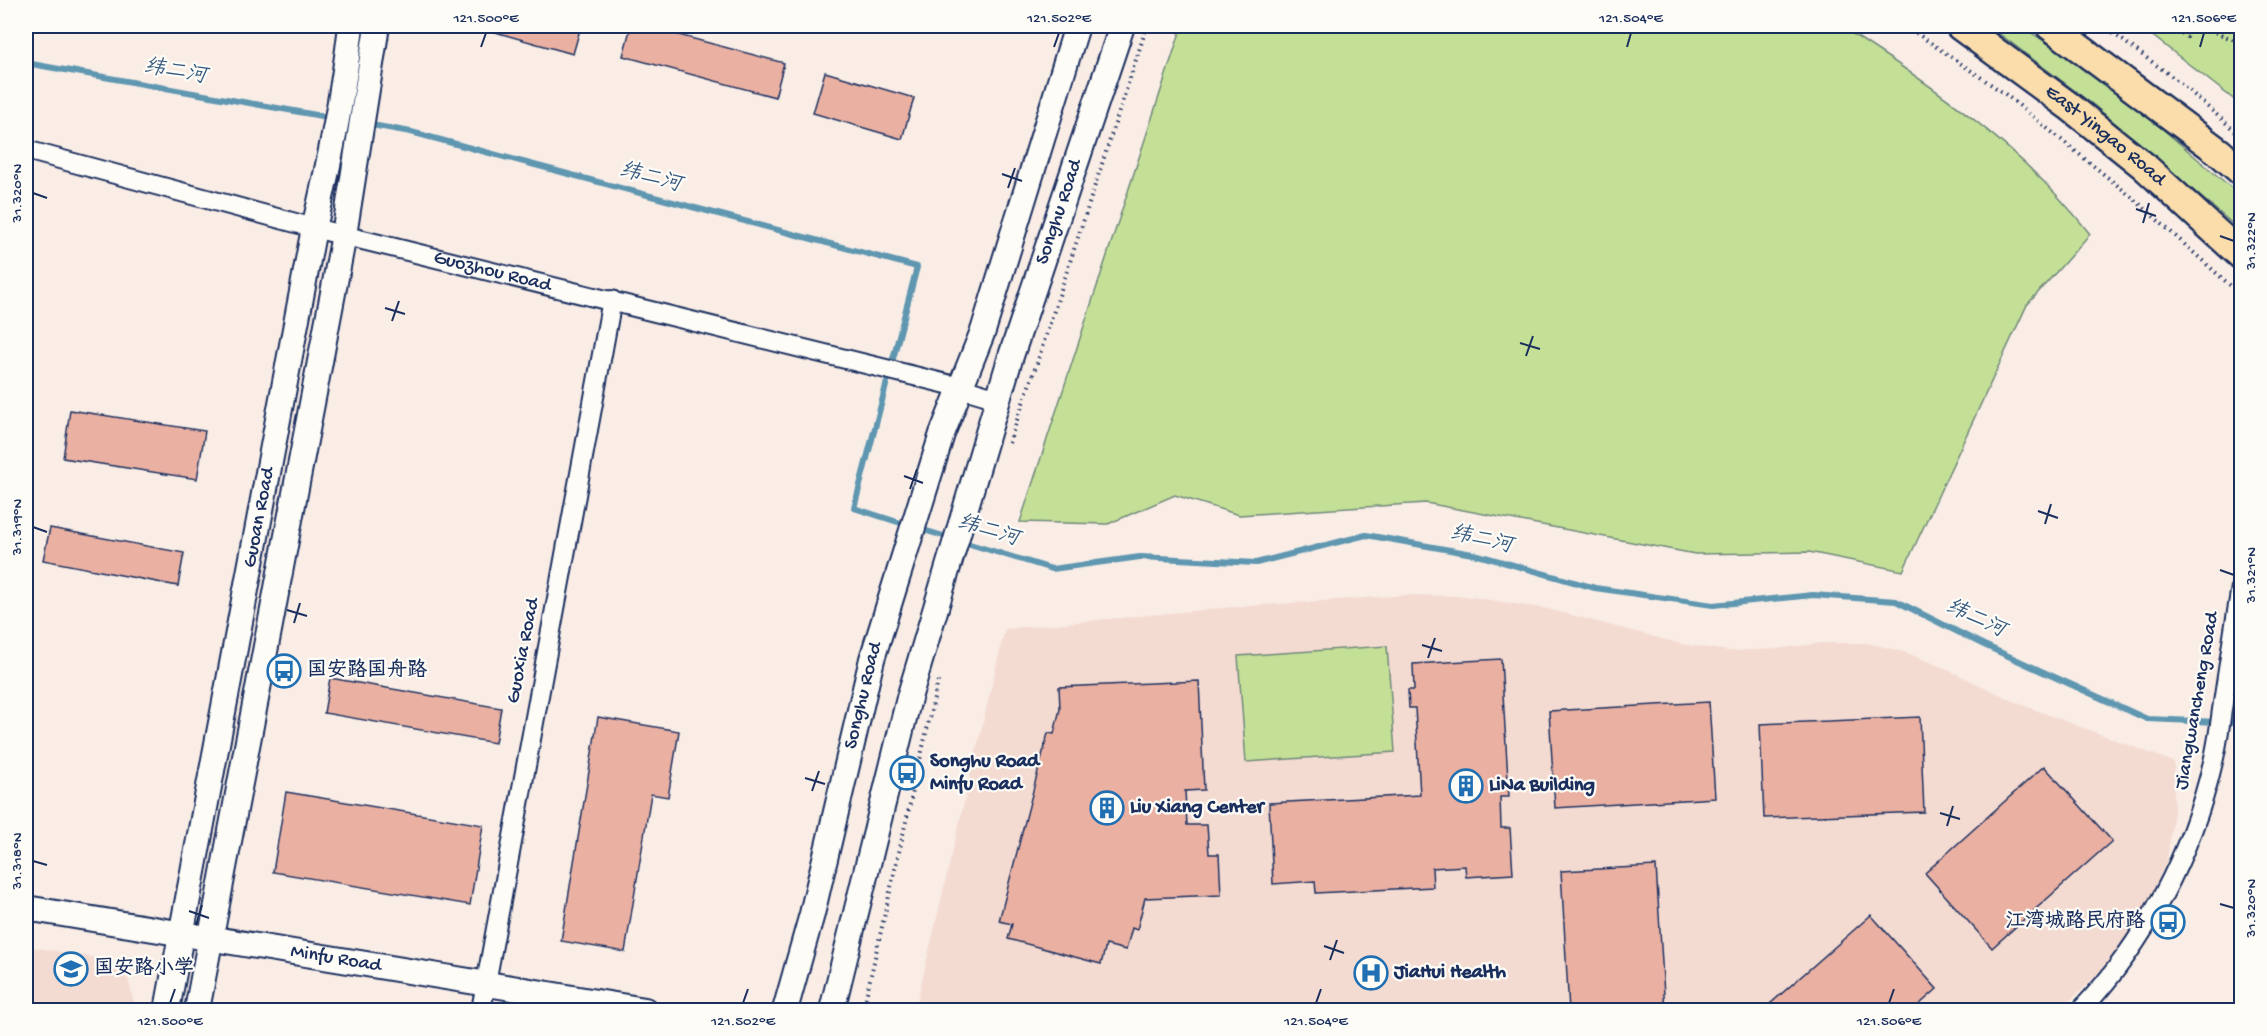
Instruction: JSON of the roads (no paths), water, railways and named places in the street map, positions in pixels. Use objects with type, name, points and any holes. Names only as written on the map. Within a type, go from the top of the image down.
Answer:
[{"type":"main road","name":"East Yingao Road","points":[[1960,26],[2069,106],[2144,166],[2241,256]]},
{"type":"main road","points":[[2050,26],[2218,152],[2241,172]]},
{"type":"street","name":"Guoan Road","points":[[167,1011],[314,228],[329,165],[345,76],[351,26]]},
{"type":"street","name":"Guoan Road","points":[[197,1011],[344,235],[377,26]]},
{"type":"street","name":"Songhu Road","points":[[785,1011],[812,914],[872,659],[942,434],[983,331],[1077,26]]},
{"type":"street","name":"Songhu Road","points":[[832,1011],[909,698],[963,513],[998,399],[1122,26]]},
{"type":"street","name":"Guozhou Road","points":[[26,150],[314,228],[960,387]]},
{"type":"street","name":"Guoxia Road","points":[[481,1011],[612,300]]},
{"type":"street","points":[[960,387],[998,399]]},
{"type":"street","name":"Jiangwancheng Road","points":[[2081,1011],[2098,993],[2153,913],[2199,816],[2214,761],[2241,581]]},
{"type":"street","name":"Minfu Road","points":[[26,908],[645,1011]]},
{"type":"waterway","name":"纬二河","points":[[26,63],[333,118]]},
{"type":"waterway","name":"纬二河","points":[[366,124],[411,132],[917,267],[854,508],[907,525]]},
{"type":"waterway","name":"纬二河","points":[[917,528],[950,538]]},
{"type":"waterway","name":"纬二河","points":[[960,541],[1052,569],[1140,557],[1256,563],[1366,535],[1478,555],[1595,588],[1713,605],[1813,595],[1896,601],[1984,645],[2147,719],[2242,723]]},
{"type":"place","name":"国安路国舟路","points":[[284,671]]},
{"type":"place","name":"Songhu Road Minfu Road","points":[[907,773]]},
{"type":"place","name":"LiNa Building","points":[[1466,786]]},
{"type":"place","name":"Liu Xiang Center","points":[[1107,808]]},
{"type":"place","name":"江湾城路民府路","points":[[2168,922]]},
{"type":"place","name":"国安路小学","points":[[71,969]]},
{"type":"place","name":"JiaHui Health","points":[[1371,973]]}]
